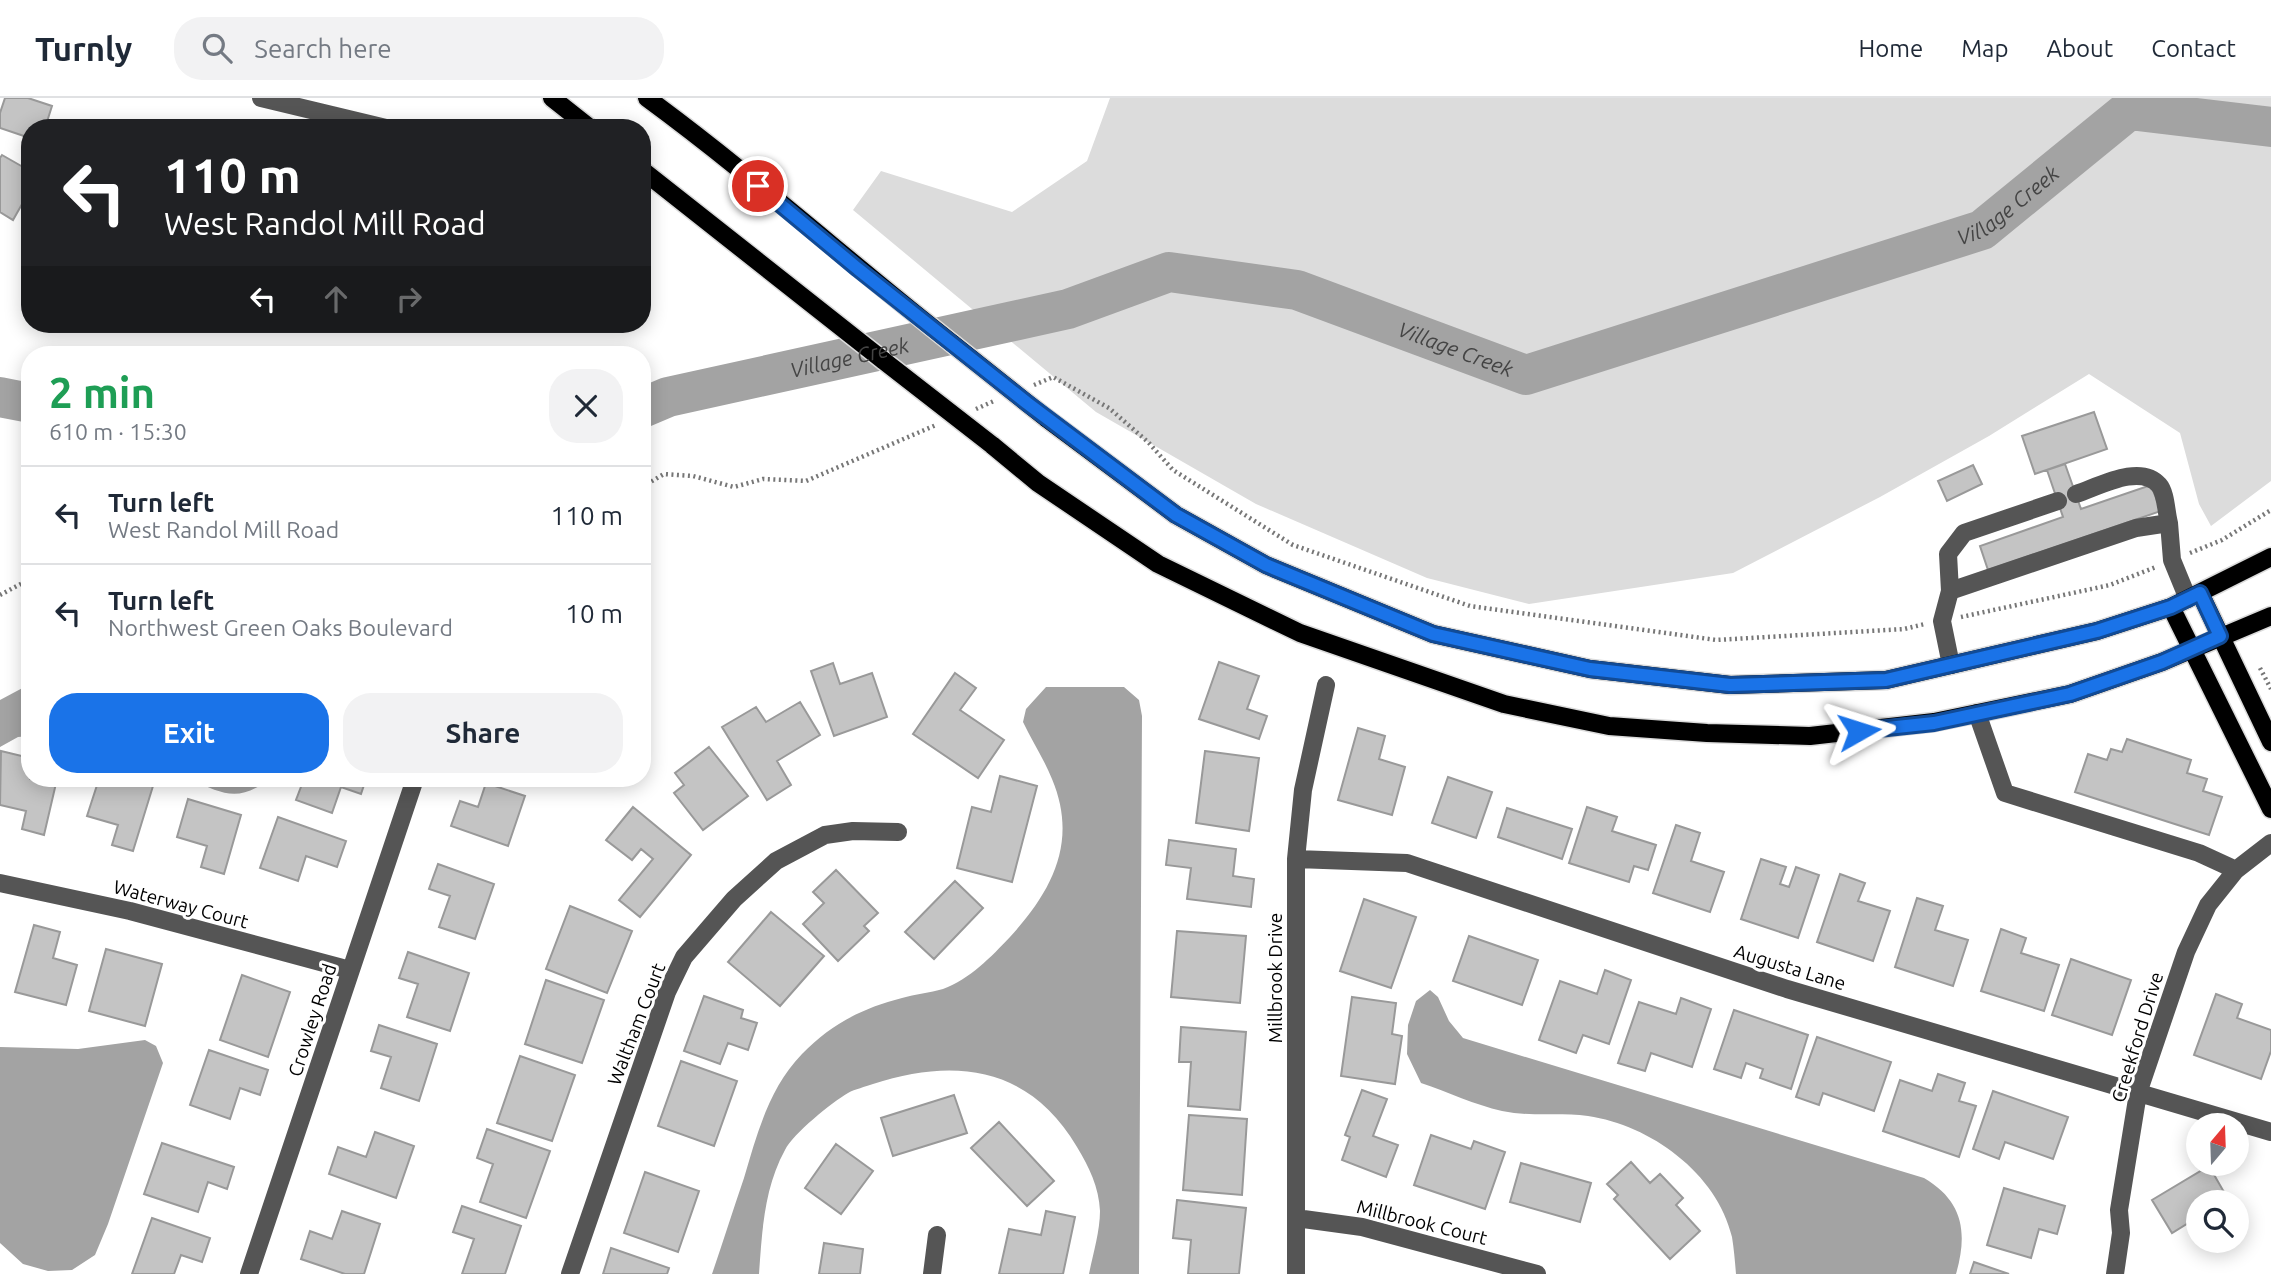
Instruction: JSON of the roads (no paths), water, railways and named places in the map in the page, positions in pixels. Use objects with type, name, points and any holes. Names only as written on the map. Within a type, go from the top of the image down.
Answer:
[{"type":"main road","points":[[552,98],[579,119]]},
{"type":"main road","points":[[646,98],[699,136],[858,269],[1046,418],[1188,522],[1266,565],[1433,634],[1590,669],[1730,685],[1886,680],[2097,631],[2171,607],[2271,557]]},
{"type":"main road","points":[[651,177],[1038,483],[1158,564],[1300,633],[1504,704],[1609,726],[1707,733],[1810,736],[1934,723],[2070,694],[2192,650],[2271,616]]},
{"type":"main road","points":[[2194,596],[2220,636],[2271,742]]},
{"type":"main road","points":[[2171,607],[2271,809]]},
{"type":"street","points":[[261,98],[317,102],[362,119]]},
{"type":"street","points":[[2076,495],[2128,477],[2148,477],[2161,487],[2172,560],[2194,596]]},
{"type":"street","points":[[1951,665],[1942,621],[1950,592],[1948,554],[1964,533],[2057,501]]},
{"type":"street","points":[[1950,592],[2136,528],[2168,523]]},
{"type":"street","name":"Millbrook Drive","points":[[1296,1274],[1296,859],[1303,790],[1326,685]]},
{"type":"street","points":[[1977,713],[2005,793],[2199,853],[2236,870]]},
{"type":"street","name":"Crowley Road","points":[[249,1274],[412,787]]},
{"type":"street","name":"Waltham Court","points":[[570,1274],[667,992],[684,957],[734,900],[776,861],[825,835],[853,831],[898,832]]},
{"type":"street","name":"Creekford Drive","points":[[2115,1274],[2121,1233],[2119,1210],[2138,1093],[2186,952],[2208,905],[2236,870],[2271,843]]},
{"type":"street","name":"Augusta Lane","points":[[1296,859],[1408,863],[1787,989],[2271,1132]]},
{"type":"street","name":"Waterway Court","points":[[0,883],[130,911],[350,970]]},
{"type":"street","name":"Millbrook Court","points":[[1296,1218],[1362,1227],[1536,1274]]},
{"type":"street","points":[[932,1274],[937,1235]]},
{"type":"waterway","name":"Village Creek","points":[[651,404],[668,397],[1068,309],[1169,272],[1297,290],[1526,375],[1982,230],[2129,110],[2271,127]]},
{"type":"waterway","name":"Village Creek","points":[[0,397],[21,401]]}]
